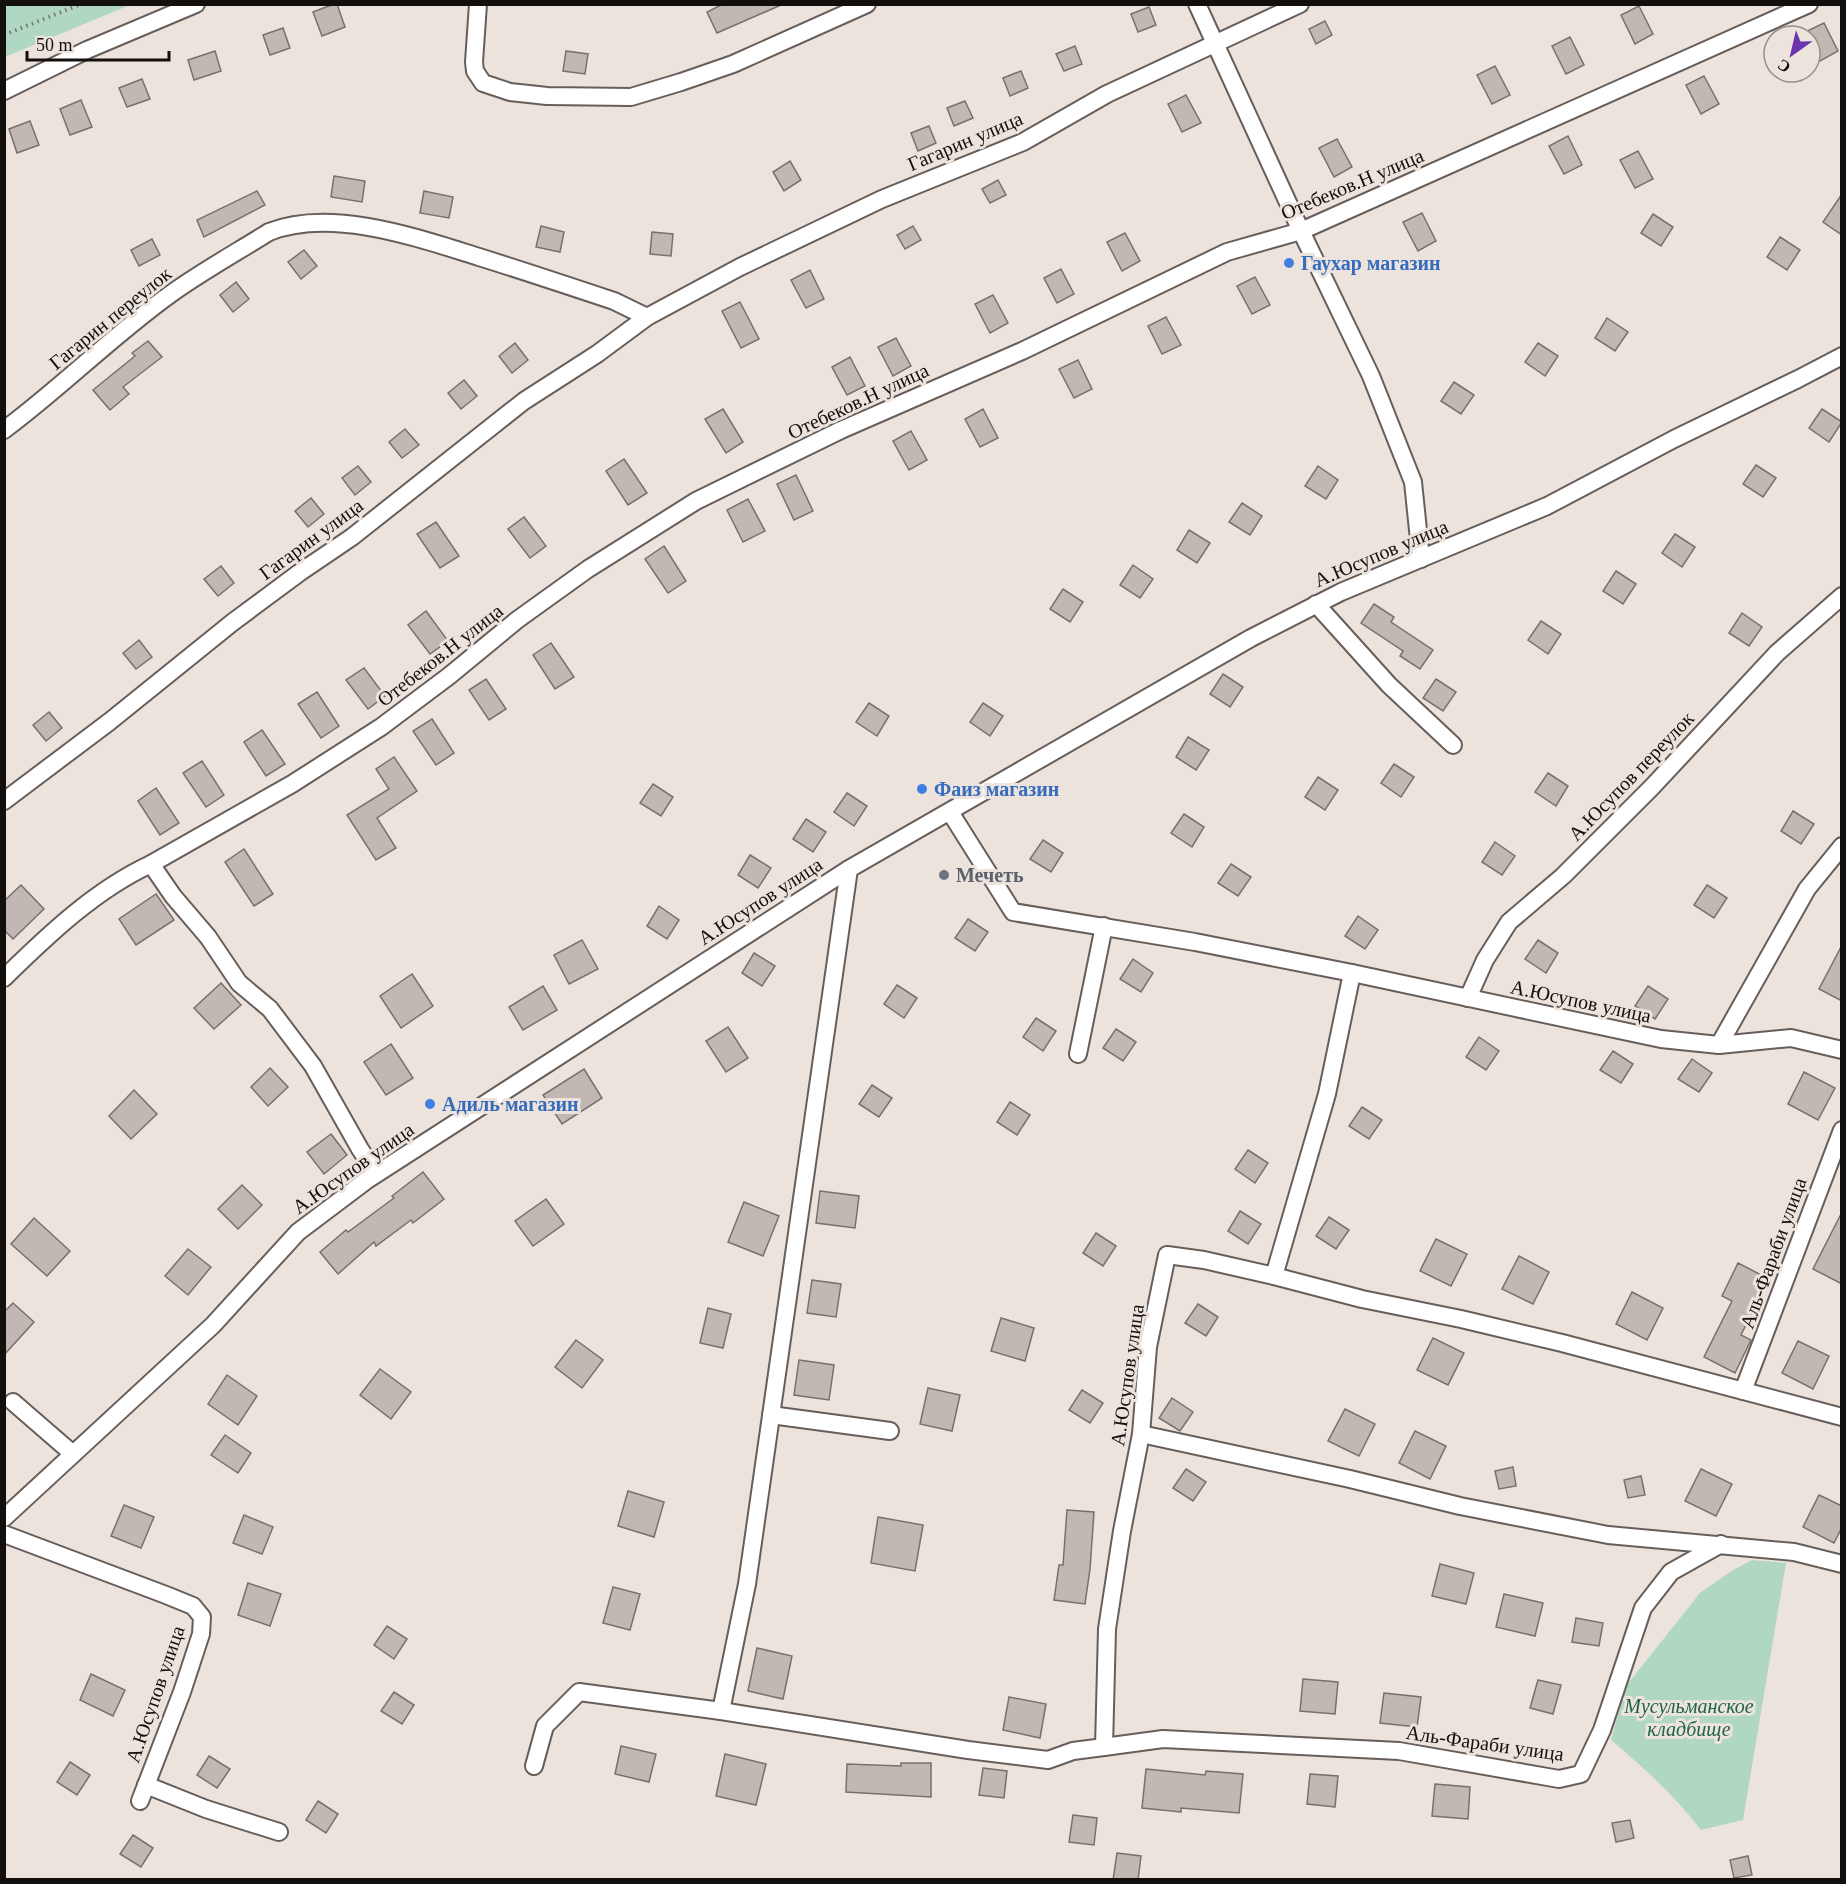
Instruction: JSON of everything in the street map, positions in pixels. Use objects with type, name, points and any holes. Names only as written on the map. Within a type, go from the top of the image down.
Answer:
[{"type":"street","points":[[4,91],[87,50],[196,4]]},
{"type":"street","points":[[478,4],[474,62],[475,71],[483,83],[510,92],[547,96],[631,97],[733,64],[867,4]]},
{"type":"street","points":[[1197,4],[1214,45],[1371,376],[1413,482],[1421,559]]},
{"type":"street","name":"Гагарин улица","points":[[4,801],[109,722],[233,622],[352,537],[524,401],[597,354],[646,317],[760,257],[882,199],[1023,142],[1107,94],[1300,4]]},
{"type":"street","name":"Отебеков.Н улица","points":[[4,978],[45,938],[127,875],[151,864],[292,784],[381,727],[449,676],[517,620],[579,575],[696,501],[841,430],[1022,351],[1227,252],[1301,231],[1809,4]]},
{"type":"street","name":"Гагарин переулок","points":[[4,430],[43,401],[81,366],[171,293],[269,232],[287,225],[323,223],[362,226],[400,233],[595,294],[646,317]]},
{"type":"street","name":"А.Юсупов улица","points":[[4,1518],[213,1325],[298,1232],[376,1173],[849,869],[1251,638],[1316,604],[1547,506],[1842,356]]},
{"type":"street","name":"А.Юсупов переулок","points":[[1468,998],[1485,960],[1509,922],[1563,876],[1652,787],[1777,653],[1842,596]]},
{"type":"street","points":[[1316,604],[1389,685],[1453,745]]},
{"type":"street","name":"А.Юсупов улица","points":[[950,812],[1012,912],[1194,942],[1661,1039],[1719,1045]]},
{"type":"street","points":[[1719,1045],[1808,889],[1842,846]]},
{"type":"street","points":[[151,864],[173,896],[208,937],[239,983],[270,1010],[313,1065],[376,1173]]},
{"type":"street","name":"А.Юсупов улица","points":[[721,1711],[747,1584],[849,869]]},
{"type":"street","points":[[1078,1054],[1104,926]]},
{"type":"street","points":[[1352,974],[1327,1094],[1274,1276],[1362,1299],[1562,1342],[1842,1417]]},
{"type":"street","points":[[1719,1045],[1791,1038],[1842,1050]]},
{"type":"street","name":"Аль-Фараби улица","points":[[1743,1391],[1842,1130]]},
{"type":"street","name":"А.Юсупов улица","points":[[1104,1747],[1107,1629],[1122,1531],[1141,1434],[1148,1347],[1167,1255],[1204,1260],[1274,1276]]},
{"type":"street","points":[[13,1402],[73,1454]]},
{"type":"street","points":[[771,1415],[890,1431]]},
{"type":"street","points":[[1141,1434],[1350,1479],[1460,1506],[1608,1535],[1794,1552],[1842,1564]]},
{"type":"street","name":"А.Юсупов улица","points":[[4,1534],[184,1602],[193,1606],[202,1617],[201,1634],[182,1692],[140,1801]]},
{"type":"street","name":"Аль-Фараби улица","points":[[1104,1747],[1163,1739],[1287,1744],[1399,1751],[1559,1779],[1581,1774],[1602,1730],[1643,1608],[1671,1572],[1721,1544]]},
{"type":"street","points":[[534,1766],[544,1726],[579,1692],[1048,1760],[1073,1751],[1104,1747]]},
{"type":"street","name":"А.Юсупов улица","points":[[146,1785],[206,1809],[279,1833]]},
{"type":"path","points":[[4,35],[81,4]]},
{"type":"green space","points":[[5,4],[130,4],[130,5],[5,57]]},
{"type":"green space","name":"Мусульманское кладбище","points":[[1752,1560],[1786,1563],[1743,1820],[1701,1830],[1659,1783],[1611,1740],[1626,1686],[1700,1593]]},
{"type":"building","points":[[337,4],[345,27],[322,36],[313,12]]},
{"type":"building","points":[[723,4],[781,5],[717,33],[707,12]]},
{"type":"building","points":[[1639,6],[1653,34],[1635,44],[1621,15]]},
{"type":"building","points":[[1149,7],[1156,25],[1138,32],[1131,14]]},
{"type":"building","points":[[1325,21],[1332,35],[1316,44],[1309,29]]},
{"type":"building","points":[[1824,23],[1838,51],[1822,60],[1822,24]]},
{"type":"building","points":[[283,28],[290,48],[270,55],[263,35]]},
{"type":"building","points":[[1570,37],[1584,65],[1566,74],[1552,46]]},
{"type":"building","points":[[1075,46],[1082,64],[1064,71],[1056,54]]},
{"type":"building","points":[[215,51],[221,71],[194,80],[188,60]]},
{"type":"building","points":[[566,51],[588,54],[585,74],[563,71]]},
{"type":"building","points":[[1495,66],[1510,95],[1492,104],[1477,75]]},
{"type":"building","points":[[1021,71],[1028,88],[1010,96],[1003,78]]},
{"type":"building","points":[[1704,76],[1719,104],[1701,114],[1686,85]]},
{"type":"building","points":[[142,79],[150,99],[127,107],[119,88]]},
{"type":"building","points":[[1186,95],[1201,123],[1182,132],[1168,104]]},
{"type":"building","points":[[81,100],[92,127],[70,135],[60,109]]},
{"type":"building","points":[[965,101],[973,118],[954,126],[947,108]]},
{"type":"building","points":[[30,121],[39,145],[17,153],[9,129]]},
{"type":"building","points":[[929,126],[936,143],[918,151],[911,133]]},
{"type":"building","points":[[1568,136],[1582,165],[1564,174],[1549,146]]},
{"type":"building","points":[[1337,139],[1352,167],[1334,177],[1319,148]]},
{"type":"building","points":[[1638,151],[1653,179],[1635,188],[1620,160]]},
{"type":"building","points":[[790,161],[801,180],[784,191],[773,172]]},
{"type":"building","points":[[334,176],[365,181],[362,202],[331,197]]},
{"type":"building","points":[[998,180],[1006,195],[990,203],[982,189]]},
{"type":"building","points":[[257,191],[265,205],[204,237],[197,220]]},
{"type":"building","points":[[424,191],[453,197],[449,218],[420,213]]},
{"type":"building","points":[[1842,194],[1842,235],[1823,222]]},
{"type":"building","points":[[1422,213],[1436,241],[1418,251],[1403,222]]},
{"type":"building","points":[[1653,214],[1673,227],[1661,246],[1641,233]]},
{"type":"building","points":[[541,226],[564,232],[560,252],[536,247]]},
{"type":"building","points":[[913,226],[921,240],[905,249],[897,235]]},
{"type":"building","points":[[652,232],[673,234],[671,256],[650,254]]},
{"type":"building","points":[[1125,233],[1140,261],[1122,271],[1107,242]]},
{"type":"building","points":[[1780,237],[1800,250],[1787,270],[1767,257]]},
{"type":"building","points":[[152,239],[160,255],[139,266],[131,250]]},
{"type":"building","points":[[304,250],[317,266],[301,279],[288,262]]},
{"type":"building","points":[[1061,269],[1074,294],[1057,303],[1044,278]]},
{"type":"building","points":[[810,270],[824,299],[806,308],[791,280]]},
{"type":"building","points":[[1255,277],[1270,305],[1252,314],[1237,286]]},
{"type":"building","points":[[236,282],[249,299],[233,312],[220,295]]},
{"type":"building","points":[[993,295],[1008,323],[990,333],[975,304]]},
{"type":"building","points":[[740,302],[759,339],[741,348],[722,311]]},
{"type":"building","points":[[1166,317],[1181,345],[1162,354],[1148,326]]},
{"type":"building","points":[[1607,318],[1628,332],[1615,351],[1595,338]]},
{"type":"building","points":[[896,338],[911,366],[893,376],[878,347]]},
{"type":"building","points":[[148,341],[162,357],[123,387],[129,394],[110,410],[93,390],[135,356],[132,353]]},
{"type":"building","points":[[515,343],[528,360],[512,373],[499,356]]},
{"type":"building","points":[[1538,343],[1558,356],[1545,376],[1525,362]]},
{"type":"building","points":[[850,357],[865,386],[847,395],[832,367]]},
{"type":"building","points":[[1078,360],[1092,389],[1074,398],[1059,369]]},
{"type":"building","points":[[464,380],[477,396],[461,409],[448,393]]},
{"type":"building","points":[[1454,382],[1474,395],[1461,414],[1441,401]]},
{"type":"building","points":[[723,409],[743,442],[726,453],[705,419]]},
{"type":"building","points":[[983,409],[998,438],[980,447],[965,419]]},
{"type":"building","points":[[1822,409],[1842,422],[1829,442],[1809,428]]},
{"type":"building","points":[[405,429],[419,445],[402,458],[389,442]]},
{"type":"building","points":[[911,431],[927,460],[909,470],[893,441]]},
{"type":"building","points":[[624,459],[647,493],[628,505],[606,471]]},
{"type":"building","points":[[1756,465],[1776,478],[1763,497],[1743,484]]},
{"type":"building","points":[[358,466],[371,482],[355,495],[342,478]]},
{"type":"building","points":[[1318,466],[1338,480],[1326,499],[1305,486]]},
{"type":"building","points":[[796,475],[813,511],[794,520],[777,484]]},
{"type":"building","points":[[311,498],[324,514],[308,527],[295,511]]},
{"type":"building","points":[[748,499],[765,531],[743,542],[727,510]]},
{"type":"building","points":[[1242,503],[1262,516],[1250,535],[1229,522]]},
{"type":"building","points":[[524,517],[546,546],[530,558],[508,529]]},
{"type":"building","points":[[436,522],[459,556],[440,568],[417,534]]},
{"type":"building","points":[[1189,530],[1210,543],[1197,563],[1177,550]]},
{"type":"building","points":[[1675,534],[1695,547],[1682,567],[1662,553]]},
{"type":"building","points":[[664,546],[686,581],[668,593],[645,559]]},
{"type":"building","points":[[1133,565],[1153,579],[1140,598],[1120,585]]},
{"type":"building","points":[[221,566],[234,583],[218,596],[204,579]]},
{"type":"building","points":[[1616,571],[1636,584],[1623,604],[1603,591]]},
{"type":"building","points":[[1063,589],[1083,602],[1070,622],[1050,609]]},
{"type":"building","points":[[1374,604],[1394,617],[1391,622],[1433,650],[1420,669],[1400,656],[1403,651],[1361,623]]},
{"type":"building","points":[[426,611],[448,641],[430,654],[408,625]]},
{"type":"building","points":[[1742,613],[1762,627],[1749,646],[1729,633]]},
{"type":"building","points":[[1541,621],[1561,634],[1548,654],[1528,640]]},
{"type":"building","points":[[139,640],[152,657],[136,669],[123,653]]},
{"type":"building","points":[[551,643],[574,677],[555,689],[533,655]]},
{"type":"building","points":[[364,668],[385,696],[368,709],[346,680]]},
{"type":"building","points":[[1223,674],[1243,687],[1230,707],[1210,694]]},
{"type":"building","points":[[486,679],[506,709],[489,720],[469,690]]},
{"type":"building","points":[[1436,679],[1456,692],[1443,711],[1423,698]]},
{"type":"building","points":[[317,692],[339,726],[321,738],[298,704]]},
{"type":"building","points":[[869,703],[889,716],[877,736],[856,722]]},
{"type":"building","points":[[983,703],[1003,716],[990,736],[970,722]]},
{"type":"building","points":[[49,712],[62,728],[46,741],[33,725]]},
{"type":"building","points":[[432,719],[454,753],[436,765],[413,731]]},
{"type":"building","points":[[262,730],[285,764],[266,776],[244,742]]},
{"type":"building","points":[[1188,737],[1209,750],[1196,770],[1176,757]]},
{"type":"building","points":[[394,757],[417,791],[377,818],[396,848],[376,860],[347,815],[389,789],[376,769]]},
{"type":"building","points":[[202,761],[224,795],[206,807],[183,773]]},
{"type":"building","points":[[1394,764],[1414,777],[1401,797],[1381,783]]},
{"type":"building","points":[[1548,773],[1568,786],[1556,806],[1535,792]]},
{"type":"building","points":[[1318,777],[1338,790],[1325,810],[1305,797]]},
{"type":"building","points":[[653,784],[673,797],[661,816],[640,803]]},
{"type":"building","points":[[156,788],[179,823],[160,835],[138,801]]},
{"type":"building","points":[[847,793],[867,806],[854,826],[834,812]]},
{"type":"building","points":[[1793,811],[1814,824],[1801,844],[1781,831]]},
{"type":"building","points":[[1184,814],[1204,827],[1192,847],[1171,833]]},
{"type":"building","points":[[806,819],[826,832],[813,852],[793,839]]},
{"type":"building","points":[[1043,840],[1063,853],[1051,872],[1030,859]]},
{"type":"building","points":[[1495,842],[1515,856],[1502,875],[1482,862]]},
{"type":"building","points":[[244,849],[273,894],[254,906],[225,862]]},
{"type":"building","points":[[750,855],[771,868],[758,888],[738,875]]},
{"type":"building","points":[[1231,864],[1251,877],[1238,896],[1218,883]]},
{"type":"building","points":[[21,885],[44,909],[13,939],[4,930],[4,901]]},
{"type":"building","points":[[1707,885],[1727,898],[1714,918],[1694,905]]},
{"type":"building","points":[[156,894],[174,920],[136,945],[119,919]]},
{"type":"building","points":[[659,906],[679,920],[667,939],[647,926]]},
{"type":"building","points":[[1358,916],[1378,930],[1365,949],[1345,936]]},
{"type":"building","points":[[968,919],[988,932],[975,951],[955,938]]},
{"type":"building","points":[[582,940],[598,969],[569,984],[554,955]]},
{"type":"building","points":[[1538,940],[1558,953],[1546,973],[1525,959]]},
{"type":"building","points":[[1842,945],[1842,1001],[1819,989]]},
{"type":"building","points":[[754,953],[775,966],[762,986],[742,973]]},
{"type":"building","points":[[1133,959],[1153,973],[1141,992],[1120,979]]},
{"type":"building","points":[[412,974],[433,1006],[401,1028],[380,996]]},
{"type":"building","points":[[221,983],[241,1005],[214,1029],[194,1008]]},
{"type":"building","points":[[897,985],[917,998],[904,1018],[884,1004]]},
{"type":"building","points":[[543,986],[557,1010],[523,1030],[509,1007]]},
{"type":"building","points":[[1648,986],[1668,999],[1655,1019],[1635,1006]]},
{"type":"building","points":[[1036,1018],[1056,1031],[1043,1051],[1023,1037]]},
{"type":"building","points":[[728,1027],[748,1058],[726,1072],[706,1041]]},
{"type":"building","points":[[1116,1029],[1136,1042],[1123,1061],[1103,1048]]},
{"type":"building","points":[[1479,1037],[1499,1051],[1486,1070],[1466,1057]]},
{"type":"building","points":[[391,1044],[413,1078],[386,1095],[364,1062]]},
{"type":"building","points":[[1613,1051],[1633,1064],[1621,1083],[1600,1070]]},
{"type":"building","points":[[1692,1059],[1712,1073],[1699,1092],[1678,1079]]},
{"type":"building","points":[[270,1068],[288,1087],[268,1106],[251,1087]]},
{"type":"building","points":[[584,1069],[602,1098],[562,1124],[543,1095]]},
{"type":"building","points":[[1804,1072],[1835,1088],[1818,1120],[1788,1104]]},
{"type":"building","points":[[872,1085],[892,1098],[879,1117],[859,1104]]},
{"type":"building","points":[[134,1090],[157,1114],[131,1139],[109,1116]]},
{"type":"building","points":[[1010,1102],[1030,1115],[1017,1135],[997,1122]]},
{"type":"building","points":[[1362,1107],[1382,1120],[1369,1139],[1349,1126]]},
{"type":"building","points":[[331,1134],[347,1155],[324,1174],[307,1152]]},
{"type":"building","points":[[1248,1150],[1268,1163],[1255,1183],[1235,1169]]},
{"type":"building","points":[[423,1172],[444,1199],[413,1223],[411,1220],[376,1246],[374,1242],[338,1274],[320,1252],[346,1230],[348,1232],[394,1198],[392,1196]]},
{"type":"building","points":[[242,1185],[262,1205],[238,1229],[218,1209]]},
{"type":"building","points":[[820,1191],[859,1196],[855,1228],[816,1223]]},
{"type":"building","points":[[546,1199],[564,1224],[533,1246],[515,1221]]},
{"type":"building","points":[[744,1202],[779,1216],[763,1256],[728,1242]]},
{"type":"building","points":[[1240,1211],[1261,1224],[1248,1244],[1228,1231]]},
{"type":"building","points":[[1842,1212],[1842,1284],[1813,1269]]},
{"type":"building","points":[[1329,1217],[1349,1230],[1336,1249],[1316,1236]]},
{"type":"building","points":[[34,1218],[70,1251],[47,1276],[11,1244]]},
{"type":"building","points":[[1096,1233],[1116,1246],[1103,1266],[1083,1253]]},
{"type":"building","points":[[1436,1239],[1467,1254],[1451,1286],[1420,1271]]},
{"type":"building","points":[[188,1249],[211,1267],[188,1295],[165,1276]]},
{"type":"building","points":[[1519,1256],[1549,1272],[1533,1304],[1502,1289]]},
{"type":"building","points":[[1738,1263],[1769,1279],[1741,1335],[1751,1340],[1735,1373],[1704,1357],[1732,1301],[1722,1296]]},
{"type":"building","points":[[812,1280],[841,1284],[836,1317],[807,1313]]},
{"type":"building","points":[[1632,1292],[1663,1308],[1647,1340],[1616,1324]]},
{"type":"building","points":[[13,1303],[34,1322],[4,1355],[4,1312]]},
{"type":"building","points":[[1198,1304],[1218,1317],[1206,1336],[1185,1323]]},
{"type":"building","points":[[708,1308],[731,1314],[723,1348],[700,1343]]},
{"type":"building","points":[[1001,1318],[1034,1328],[1025,1361],[991,1351]]},
{"type":"building","points":[[1433,1338],[1464,1353],[1448,1385],[1417,1370]]},
{"type":"building","points":[[576,1340],[603,1360],[582,1388],[555,1367]]},
{"type":"building","points":[[1798,1341],[1829,1356],[1813,1389],[1782,1373]]},
{"type":"building","points":[[799,1360],[834,1365],[829,1400],[794,1395]]},
{"type":"building","points":[[380,1369],[411,1392],[391,1419],[360,1395]]},
{"type":"building","points":[[227,1375],[257,1396],[238,1425],[208,1404]]},
{"type":"building","points":[[928,1388],[960,1395],[952,1431],[920,1424]]},
{"type":"building","points":[[1082,1390],[1103,1403],[1090,1423],[1069,1410]]},
{"type":"building","points":[[1172,1398],[1193,1412],[1180,1431],[1159,1418]]},
{"type":"building","points":[[1345,1409],[1375,1424],[1359,1456],[1328,1441]]},
{"type":"building","points":[[1415,1431],[1446,1446],[1430,1479],[1399,1463]]},
{"type":"building","points":[[225,1435],[251,1453],[238,1473],[211,1455]]},
{"type":"building","points":[[1513,1467],[1516,1486],[1499,1489],[1495,1471]]},
{"type":"building","points":[[1186,1469],[1206,1482],[1193,1501],[1173,1488]]},
{"type":"building","points":[[1701,1469],[1732,1484],[1716,1516],[1685,1501]]},
{"type":"building","points":[[1641,1476],[1645,1495],[1628,1498],[1624,1480]]},
{"type":"building","points":[[628,1491],[664,1502],[654,1537],[618,1526]]},
{"type":"building","points":[[1819,1495],[1842,1506],[1842,1527],[1834,1543],[1803,1527]]},
{"type":"building","points":[[124,1505],[154,1517],[141,1548],[111,1536]]},
{"type":"building","points":[[1067,1510],[1094,1512],[1085,1604],[1054,1600],[1059,1565],[1063,1565]]},
{"type":"building","points":[[244,1515],[273,1527],[262,1554],[233,1543]]},
{"type":"building","points":[[878,1517],[923,1525],[915,1571],[871,1563]]},
{"type":"building","points":[[1440,1564],[1474,1573],[1466,1604],[1432,1596]]},
{"type":"building","points":[[248,1583],[281,1594],[270,1626],[238,1615]]},
{"type":"building","points":[[613,1587],[640,1594],[630,1630],[603,1623]]},
{"type":"building","points":[[1504,1594],[1543,1603],[1535,1636],[1496,1627]]},
{"type":"building","points":[[1576,1618],[1603,1623],[1599,1646],[1572,1642]]},
{"type":"building","points":[[387,1626],[407,1639],[394,1659],[374,1645]]},
{"type":"building","points":[[757,1648],[792,1656],[783,1699],[748,1691]]},
{"type":"building","points":[[91,1674],[125,1690],[113,1716],[80,1700]]},
{"type":"building","points":[[1303,1679],[1338,1682],[1335,1714],[1300,1711]]},
{"type":"building","points":[[1538,1680],[1561,1685],[1553,1714],[1530,1708]]},
{"type":"building","points":[[394,1692],[414,1705],[402,1724],[381,1711]]},
{"type":"building","points":[[1384,1693],[1421,1697],[1417,1727],[1380,1723]]},
{"type":"building","points":[[1009,1697],[1046,1704],[1040,1738],[1003,1730]]},
{"type":"building","points":[[621,1746],[656,1754],[649,1782],[615,1774]]},
{"type":"building","points":[[725,1754],[766,1764],[756,1805],[716,1796]]},
{"type":"building","points":[[209,1756],[230,1769],[217,1788],[197,1775]]},
{"type":"building","points":[[70,1762],[90,1775],[77,1795],[57,1782]]},
{"type":"building","points":[[901,1763],[931,1763],[931,1797],[846,1792],[847,1764],[901,1766]]},
{"type":"building","points":[[983,1768],[1007,1771],[1004,1798],[979,1795]]},
{"type":"building","points":[[1146,1769],[1205,1775],[1206,1771],[1243,1774],[1239,1813],[1181,1808],[1181,1812],[1142,1808]]},
{"type":"building","points":[[1310,1774],[1338,1776],[1335,1807],[1307,1804]]},
{"type":"building","points":[[1435,1784],[1470,1787],[1468,1819],[1432,1816]]},
{"type":"building","points":[[318,1801],[338,1814],[326,1833],[306,1820]]},
{"type":"building","points":[[1073,1815],[1097,1818],[1094,1845],[1069,1842]]},
{"type":"building","points":[[1630,1820],[1634,1838],[1616,1842],[1612,1823]]},
{"type":"building","points":[[133,1835],[153,1848],[141,1867],[120,1854]]},
{"type":"building","points":[[1117,1853],[1141,1856],[1138,1880],[1113,1880]]},
{"type":"building","points":[[1748,1856],[1752,1875],[1734,1878],[1730,1860]]},
{"type":"place","name":"Гаухар магазин","points":[[1289,263]]},
{"type":"place","name":"Фаиз магазин","points":[[922,789]]},
{"type":"place","name":"Мечеть","points":[[944,875]]},
{"type":"place","name":"Адиль магазин","points":[[430,1104]]}]
